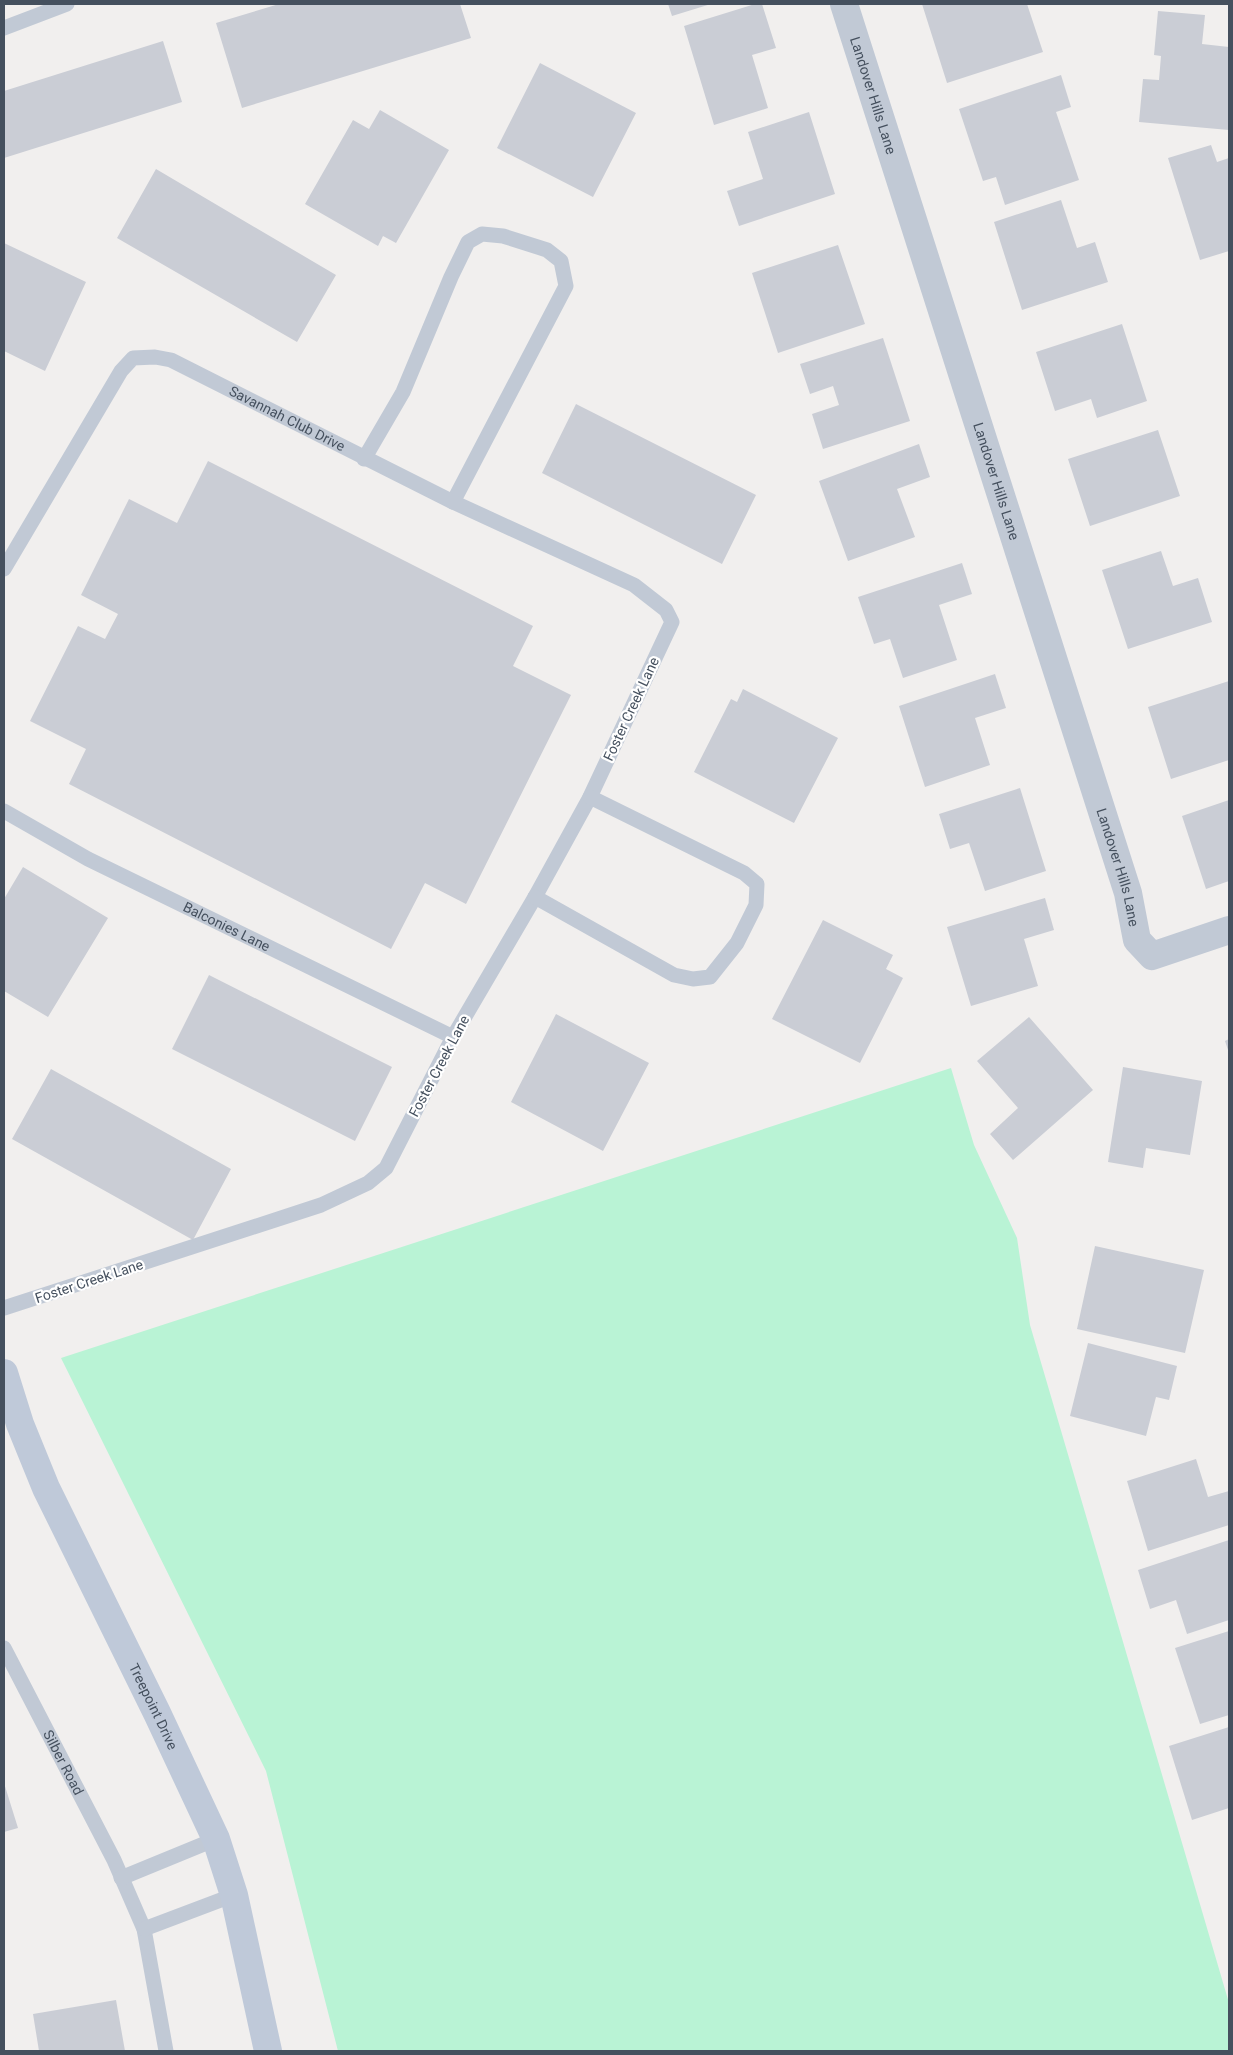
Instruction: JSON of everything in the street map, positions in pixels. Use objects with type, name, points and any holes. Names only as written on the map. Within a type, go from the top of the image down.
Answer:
[{"type":"street","name":"Landover Hills Lane","points":[[844,4],[1128,893],[1137,940],[1152,956],[1229,930]]},
{"type":"street","name":"Treepoint Drive","points":[[4,1373],[20,1424],[46,1488],[157,1713],[216,1838],[234,1895],[268,2051]]},
{"type":"lane","points":[[4,28],[67,4]]},
{"type":"lane","points":[[364,458],[403,392],[451,277],[468,242],[482,234],[503,236],[547,250],[561,261],[566,286],[453,502]]},
{"type":"lane","name":"Savannah Club Drive","points":[[4,569],[121,371],[133,358],[155,356],[171,360],[453,502],[634,585],[658,605]]},
{"type":"lane","name":"Foster Creek Lane","points":[[4,1308],[274,1222],[321,1205],[368,1183],[386,1168],[453,1037],[535,897],[590,797],[672,622],[666,610],[658,605]]},
{"type":"lane","points":[[535,897],[674,975],[692,979],[710,977],[737,943],[756,905],[757,884],[744,872],[590,797]]},
{"type":"lane","name":"Balconies Lane","points":[[4,811],[88,859],[453,1037]]},
{"type":"lane","name":"Silber Road","points":[[4,1648],[114,1860],[144,1930],[166,2051]]},
{"type":"lane","points":[[121,1878],[216,1838]]},
{"type":"lane","points":[[144,1930],[234,1895]]},
{"type":"green space","points":[[951,1068],[974,1145],[1017,1238],[1030,1325],[1229,2003],[1229,2051],[338,2051],[266,1771],[61,1358]]},
{"type":"building","points":[[279,4],[460,4],[471,38],[242,108],[216,23]]},
{"type":"building","points":[[668,4],[711,4],[672,16]]},
{"type":"building","points":[[755,4],[762,4],[776,48],[752,55],[768,108],[714,125],[684,26]]},
{"type":"building","points":[[922,4],[1027,4],[1043,52],[947,83]]},
{"type":"building","points":[[1158,11],[1205,15],[1202,44],[1229,47],[1229,130],[1139,122],[1143,79],[1159,80],[1161,56],[1154,55]]},
{"type":"building","points":[[163,41],[182,102],[4,158],[4,91]]},
{"type":"building","points":[[540,63],[636,113],[593,197],[497,148]]},
{"type":"building","points":[[1061,75],[1071,107],[1056,112],[1079,180],[1005,205],[996,177],[983,181],[959,109]]},
{"type":"building","points":[[380,110],[449,150],[396,243],[383,236],[378,246],[305,204],[353,120],[369,129]]},
{"type":"building","points":[[809,112],[835,194],[739,226],[727,191],[763,179],[748,132]]},
{"type":"building","points":[[1211,145],[1217,162],[1229,158],[1229,251],[1200,260],[1168,158]]},
{"type":"building","points":[[156,169],[336,275],[297,342],[117,238]]},
{"type":"building","points":[[1061,200],[1077,248],[1095,242],[1108,282],[1022,310],[994,222]]},
{"type":"building","points":[[4,243],[86,282],[45,371],[4,351]]},
{"type":"building","points":[[838,245],[865,324],[778,353],[752,273]]},
{"type":"building","points":[[1122,324],[1147,401],[1097,418],[1091,399],[1055,411],[1036,352]]},
{"type":"building","points":[[883,338],[910,421],[823,449],[812,414],[839,405],[833,386],[810,394],[800,364]]},
{"type":"building","points":[[576,404],[756,495],[722,564],[542,473]]},
{"type":"building","points":[[1158,430],[1180,496],[1090,526],[1068,459]]},
{"type":"building","points":[[919,444],[930,477],[897,489],[915,537],[848,561],[819,481]]},
{"type":"building","points":[[208,461],[533,626],[513,666],[571,695],[466,904],[425,883],[391,949],[69,784],[86,749],[30,721],[78,626],[105,639],[118,614],[81,595],[129,499],[177,523]]},
{"type":"building","points":[[1161,551],[1173,586],[1198,578],[1212,622],[1128,649],[1102,570]]},
{"type":"building","points":[[962,563],[972,594],[939,605],[957,660],[903,678],[890,639],[874,644],[858,597]]},
{"type":"building","points":[[995,674],[1006,708],[975,718],[990,765],[925,787],[899,706]]},
{"type":"building","points":[[1229,681],[1229,760],[1171,779],[1148,707]]},
{"type":"building","points":[[743,689],[838,738],[794,823],[694,772],[731,699],[737,702]]},
{"type":"building","points":[[1020,788],[1046,871],[985,891],[969,843],[950,849],[939,814]]},
{"type":"building","points":[[1229,800],[1229,881],[1206,889],[1182,816]]},
{"type":"building","points":[[23,867],[108,918],[48,1017],[4,991],[4,899]]},
{"type":"building","points":[[1045,898],[1054,930],[1024,939],[1038,986],[971,1006],[947,927]]},
{"type":"building","points":[[823,920],[893,955],[886,969],[903,978],[860,1063],[772,1019]]},
{"type":"building","points":[[209,975],[392,1067],[355,1141],[172,1049]]},
{"type":"building","points":[[556,1014],[649,1063],[603,1151],[511,1102]]},
{"type":"building","points":[[1029,1017],[1093,1090],[1013,1160],[990,1134],[1018,1108],[977,1061]]},
{"type":"building","points":[[1229,1039],[1229,1053],[1225,1041]]},
{"type":"building","points":[[1123,1067],[1202,1081],[1190,1155],[1146,1148],[1143,1168],[1108,1162]]},
{"type":"building","points":[[51,1069],[231,1169],[193,1240],[12,1139]]},
{"type":"building","points":[[1095,1246],[1204,1270],[1185,1353],[1077,1329]]},
{"type":"building","points":[[1088,1343],[1177,1366],[1169,1400],[1156,1397],[1146,1436],[1070,1416]]},
{"type":"building","points":[[1196,1459],[1208,1497],[1229,1491],[1229,1525],[1148,1551],[1127,1481]]},
{"type":"building","points":[[1229,1540],[1229,1620],[1187,1634],[1176,1600],[1150,1609],[1138,1570]]},
{"type":"building","points":[[1229,1631],[1229,1715],[1200,1724],[1175,1648]]},
{"type":"building","points":[[1229,1727],[1229,1808],[1192,1820],[1169,1746]]},
{"type":"building","points":[[4,1783],[18,1828],[4,1832]]},
{"type":"building","points":[[116,2000],[125,2051],[39,2051],[33,2014]]}]
